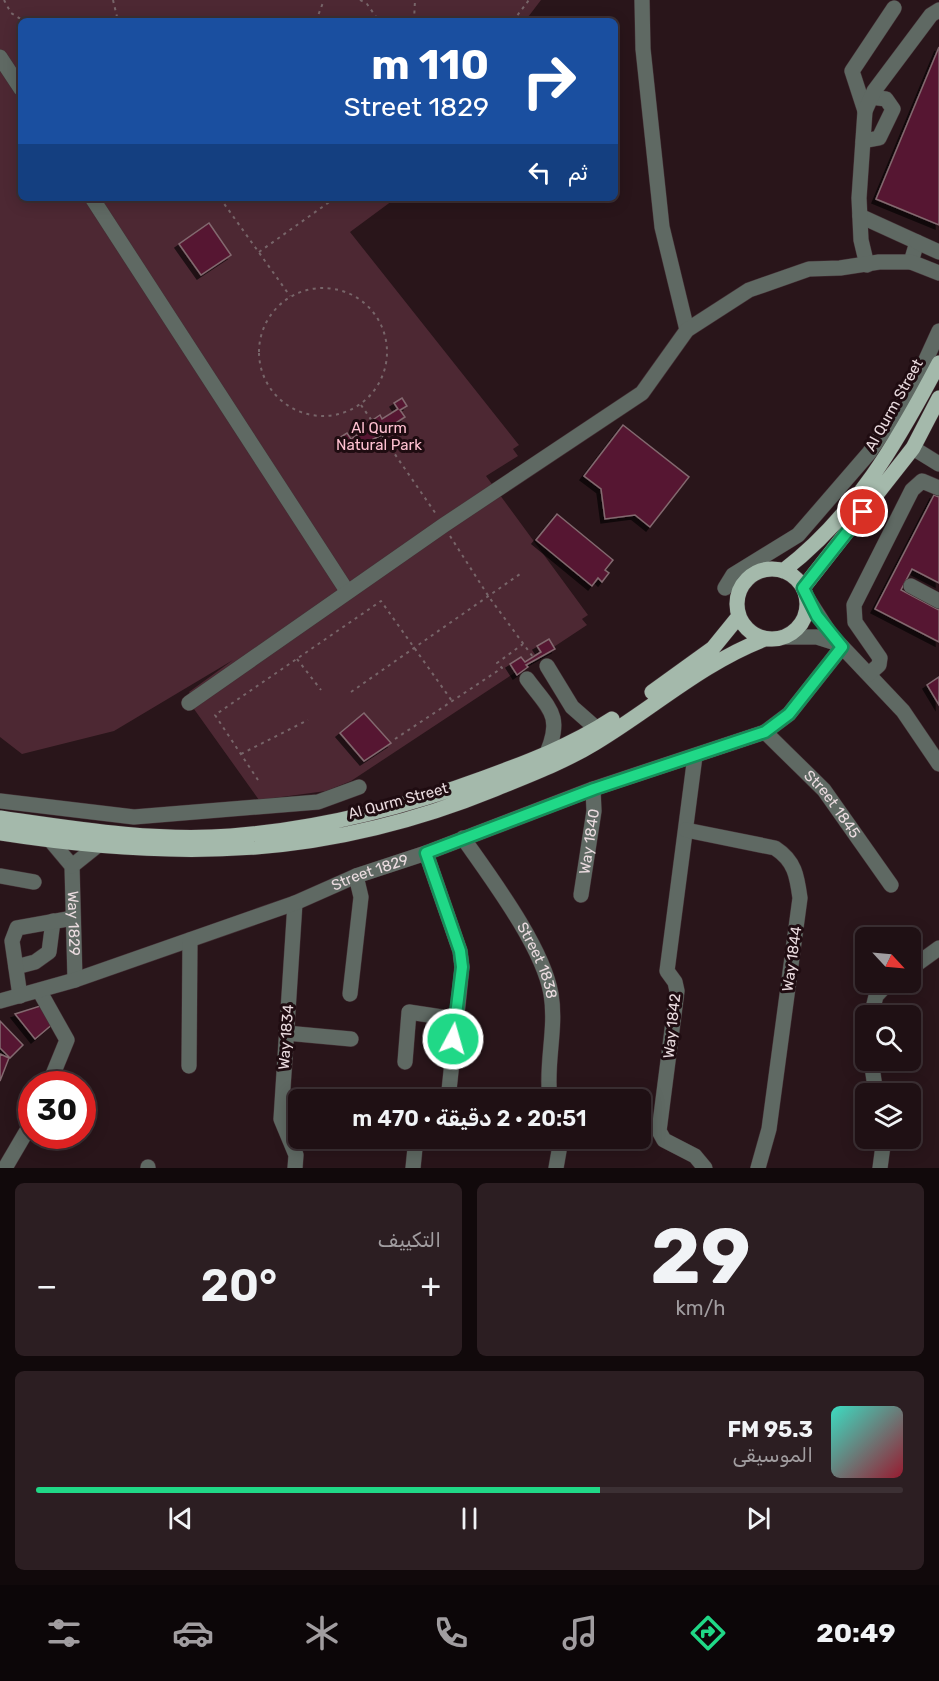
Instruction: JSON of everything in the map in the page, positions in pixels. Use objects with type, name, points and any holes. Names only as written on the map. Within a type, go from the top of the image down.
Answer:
[{"type":"main road","name":"Al Qurm Street","points":[[783,571],[811,550],[840,520],[902,434],[939,363]]},
{"type":"main road","points":[[804,592],[913,448],[939,398]]},
{"type":"main road","points":[[772,569],[783,571],[791,575],[804,592],[805,614],[800,625],[783,638],[765,639],[748,631],[739,616],[738,594],[752,576],[772,569]]},
{"type":"main road","name":"Al Qurm Street","points":[[0,818],[78,830],[165,837],[242,835],[310,826],[408,804],[547,753],[597,729],[713,648],[739,616]]},
{"type":"main road","name":"Al Qurm Street","points":[[0,833],[51,841],[164,851],[232,850],[315,840],[423,816],[539,771],[594,743],[736,650],[765,639]]},
{"type":"street","points":[[642,0],[643,49],[662,227],[687,330]]},
{"type":"street","points":[[863,141],[879,138],[893,109],[886,99],[867,97],[852,77],[854,66],[894,8]]},
{"type":"street","points":[[867,265],[861,240],[859,198],[867,97],[931,15],[939,10]]},
{"type":"street","points":[[0,57],[18,84]]},
{"type":"street","points":[[94,201],[347,591]]},
{"type":"street","points":[[860,216],[939,252]]},
{"type":"street","points":[[911,262],[917,242]]},
{"type":"street","points":[[189,703],[347,591],[642,393],[687,330],[749,290],[809,269],[911,262],[939,273]]},
{"type":"street","points":[[725,588],[733,575],[798,535],[869,453],[912,390],[939,331]]},
{"type":"street","points":[[913,448],[939,464]]},
{"type":"street","points":[[869,674],[879,665],[880,658],[855,622],[854,605],[912,490],[922,481],[939,488]]},
{"type":"street","points":[[910,586],[939,601]]},
{"type":"street","points":[[804,592],[824,626],[903,711],[939,764]]},
{"type":"street","points":[[783,638],[817,637],[841,646]]},
{"type":"street","name":"Street 1829","points":[[1,999],[40,992],[190,940],[295,903],[356,876],[426,853],[594,789],[765,732],[789,714],[841,646]]},
{"type":"street","points":[[548,666],[572,707],[597,729]]},
{"type":"street","points":[[528,679],[554,717],[555,728],[547,753]]},
{"type":"street","name":"Street 1845","points":[[765,732],[824,790],[891,885]]},
{"type":"street","name":"Way 1842","points":[[695,756],[667,971],[675,982],[677,991],[659,1131],[664,1140],[695,1156],[705,1168]]},
{"type":"street","points":[[0,801],[134,817],[318,802],[359,787]]},
{"type":"street","name":"Way 1840","points":[[581,895],[594,811],[594,789]]},
{"type":"street","name":"Way 1844","points":[[686,830],[775,848],[786,855],[794,866],[798,880],[800,898],[771,1117],[758,1168]]},
{"type":"street","name":"Street 1838","points":[[464,838],[509,905],[545,973],[552,995],[549,1089]]},
{"type":"street","points":[[51,841],[72,866],[97,846]]},
{"type":"street","points":[[426,853],[460,951],[462,967],[449,1089]]},
{"type":"street","name":"Way 1829","points":[[72,866],[75,980]]},
{"type":"street","points":[[0,876],[34,882]]},
{"type":"street","points":[[350,994],[361,897],[356,876]]},
{"type":"street","name":"Way 1834","points":[[295,903],[281,1119],[296,1155],[295,1168]]},
{"type":"street","points":[[20,996],[12,941],[17,928],[73,918]]},
{"type":"street","points":[[16,967],[35,962],[49,952],[53,921]]},
{"type":"street","points":[[189,1066],[190,940]]},
{"type":"street","points":[[921,961],[939,948]]},
{"type":"street","points":[[40,992],[67,1040],[55,1071]]},
{"type":"street","points":[[405,1062],[408,1012],[455,1019]]},
{"type":"street","points":[[286,1033],[351,1039]]},
{"type":"street","points":[[5,1168],[18,1146]]},
{"type":"street","points":[[413,1168],[415,1149]]},
{"type":"street","points":[[556,1168],[559,1149]]},
{"type":"street","points":[[880,1168],[883,1149]]},
{"type":"path","points":[[4,0],[11,13],[19,18]]},
{"type":"path","points":[[113,0],[117,18]]},
{"type":"path","points":[[317,18],[324,0]]},
{"type":"path","points":[[360,0],[376,18]]},
{"type":"path","points":[[414,18],[415,0]]},
{"type":"path","points":[[515,18],[529,0]]},
{"type":"path","points":[[222,201],[290,296]]},
{"type":"path","points":[[259,253],[331,201]]},
{"type":"path","points":[[315,287],[346,291],[363,300],[379,318],[388,346],[385,372],[374,392],[361,405],[343,414],[317,417],[298,412],[274,395],[262,374],[258,355],[259,338],[268,317],[290,296],[315,287]]},
{"type":"path","points":[[351,692],[520,574]]},
{"type":"path","points":[[258,780],[215,715],[381,601],[452,701]]},
{"type":"path","points":[[395,739],[502,668],[498,663],[523,644]]},
{"type":"path","points":[[297,658],[321,690]]},
{"type":"path","points":[[241,754],[308,720]]},
{"type":"green space","points":[[0,0],[541,0],[527,18],[18,18],[18,84],[0,52]]},
{"type":"green space","name":"Al Qurm Natural Park","points":[[0,63],[18,90],[18,201],[392,201],[350,232],[519,445],[513,449],[518,456],[486,476],[588,615],[582,619],[587,625],[351,781],[326,791],[259,800],[189,702],[194,698],[189,692],[233,660],[114,731],[22,754],[0,737]]},
{"type":"building","points":[[939,47],[939,225],[876,199]]},
{"type":"building","points":[[209,223],[231,255],[201,275],[179,244]]},
{"type":"building","points":[[402,398],[407,406],[400,410],[405,417],[388,428],[390,431],[355,448],[351,442],[344,446],[339,438],[347,433],[351,439],[366,429],[364,426],[380,415],[382,419],[398,409],[394,403]]},
{"type":"building","points":[[623,425],[689,477],[650,527],[635,515],[605,519],[601,489],[584,476]]},
{"type":"building","points":[[934,495],[939,497],[939,583],[912,569],[901,590],[939,610],[939,642],[875,609]]},
{"type":"building","points":[[557,514],[613,560],[605,570],[609,573],[602,582],[598,578],[592,586],[536,540]]},
{"type":"building","points":[[549,639],[555,649],[526,665],[528,667],[517,675],[510,664],[521,657],[525,662],[541,652],[537,646]]},
{"type":"building","points":[[939,677],[939,705],[927,685]]},
{"type":"building","points":[[364,713],[391,743],[364,761],[340,733]]},
{"type":"building","points":[[40,1006],[54,1023],[35,1039],[15,1014]]},
{"type":"building","points":[[0,1021],[23,1045],[10,1058],[0,1048]]},
{"type":"building","points":[[0,1054],[9,1058],[0,1081]]},
{"type":"route","points":[[453,1039],[462,967],[460,951],[426,853],[594,789],[765,732],[789,714],[842,647],[817,616],[803,588],[863,512]]}]
